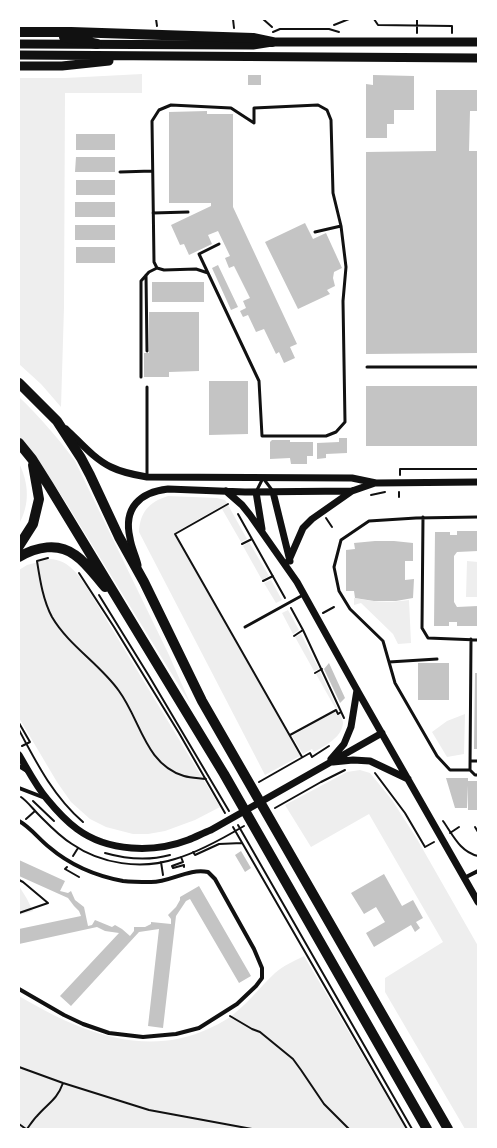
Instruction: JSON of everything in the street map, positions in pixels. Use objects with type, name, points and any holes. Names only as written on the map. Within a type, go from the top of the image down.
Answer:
[{"type":"highway","points":[[19,32],[253,38],[272,42]]},
{"type":"highway","points":[[43,32],[97,44]]},
{"type":"highway","points":[[19,383],[57,421],[90,475],[202,701],[448,1129]]},
{"type":"highway","points":[[19,443],[32,459],[224,774],[427,1129]]},
{"type":"highway","points":[[19,546],[32,524],[39,499],[32,459]]},
{"type":"highway","points":[[19,557],[46,547],[56,547],[66,550],[75,555],[125,610]]},
{"type":"main road","points":[[19,44],[253,45],[272,42],[478,42]]},
{"type":"main road","points":[[19,55],[478,58]]},
{"type":"main road","points":[[19,66],[62,66],[147,56]]},
{"type":"street","points":[[57,421],[95,456],[110,467],[127,473],[147,477],[352,478],[376,483],[478,482]]},
{"type":"street","points":[[289,560],[303,528],[312,519],[352,491],[376,483]]},
{"type":"street","points":[[144,582],[130,538],[128,525],[130,514],[135,504],[142,497],[157,490],[168,489],[256,492],[352,491]]},
{"type":"street","points":[[226,491],[242,505],[262,530],[297,582],[478,902]]},
{"type":"street","points":[[256,492],[262,530]]},
{"type":"street","points":[[273,492],[289,560],[297,582]]},
{"type":"street","points":[[329,763],[344,744],[351,727],[357,690]]},
{"type":"street","points":[[19,755],[46,798],[60,814],[78,830],[96,840],[117,846],[134,849],[152,848],[188,840],[211,830],[382,733]]},
{"type":"street","points":[[329,763],[353,760],[370,761],[408,779]]},
{"type":"street","points":[[19,766],[30,774]]},
{"type":"street","points":[[19,788],[46,798]]},
{"type":"street","points":[[19,989],[82,1024],[109,1033],[143,1037],[176,1034],[199,1028],[237,1004],[256,986],[262,978],[262,968],[254,949],[212,875],[208,872],[194,871],[154,882],[124,881],[98,875],[78,867],[49,848],[21,822]]},
{"type":"street","points":[[464,878],[478,871]]},
{"type":"lane","points":[[157,268],[154,262],[152,121],[159,110],[171,106],[231,108],[254,123],[254,108],[318,105],[327,110],[331,120],[333,193],[341,226],[346,267],[343,301],[345,422],[336,432],[326,436],[262,436],[259,382],[199,254],[219,244]]},
{"type":"lane","points":[[120,172],[152,171]]},
{"type":"lane","points":[[153,213],[188,212]]},
{"type":"lane","points":[[315,232],[341,226]]},
{"type":"lane","points":[[141,377],[141,281],[149,272],[157,268],[164,270],[196,269],[208,273]]},
{"type":"lane","points":[[146,275],[147,351]]},
{"type":"lane","points":[[366,367],[478,367]]},
{"type":"lane","points":[[147,387],[147,477]]},
{"type":"lane","points":[[256,492],[263,478],[273,492]]},
{"type":"lane","points":[[470,770],[450,770],[438,756],[395,683],[383,641],[350,609],[339,591],[334,567],[341,540],[369,521],[423,517],[478,518]]},
{"type":"lane","points":[[423,517],[422,628],[428,638],[478,640]]},
{"type":"lane","points":[[245,627],[304,594]]},
{"type":"lane","points":[[471,639],[470,770],[475,775],[478,775]]},
{"type":"lane","points":[[389,662],[437,659]]},
{"type":"lane","points":[[470,761],[478,761]]},
{"type":"path","points":[[156,19],[158,27]]},
{"type":"path","points":[[234,19],[234,30]]},
{"type":"path","points":[[263,19],[272,27]]},
{"type":"path","points":[[334,24],[349,19]]},
{"type":"path","points":[[374,19],[378,25]]},
{"type":"path","points":[[417,19],[417,29]]},
{"type":"path","points":[[399,497],[400,469],[478,469]]},
{"type":"path","points":[[369,495],[386,492]]},
{"type":"path","points":[[392,492],[400,492]]},
{"type":"path","points":[[231,502],[175,534],[302,757]]},
{"type":"path","points":[[242,505],[235,511],[304,630],[345,721]]},
{"type":"path","points":[[242,544],[252,539]]},
{"type":"path","points":[[33,551],[37,561],[46,602],[51,615],[58,626],[72,642],[109,678],[120,692],[152,753],[161,763],[179,774],[206,779]]},
{"type":"path","points":[[263,581],[273,576]]},
{"type":"path","points":[[324,616],[322,613],[334,607]]},
{"type":"path","points":[[294,636],[304,630]]},
{"type":"path","points":[[315,673],[322,669]]},
{"type":"path","points":[[290,735],[336,710],[338,714],[342,712]]},
{"type":"path","points":[[19,723],[30,742],[19,748]]},
{"type":"path","points":[[19,730],[55,792],[71,811],[87,825]]},
{"type":"path","points":[[251,786],[302,757],[310,753],[312,757],[331,745]]},
{"type":"path","points":[[372,770],[405,813],[425,847],[459,827]]},
{"type":"path","points":[[21,822],[35,811]]},
{"type":"path","points":[[442,820],[462,848],[467,852],[478,856]]},
{"type":"path","points":[[476,827],[478,832]]},
{"type":"path","points":[[193,852],[195,855],[219,844],[242,843]]},
{"type":"path","points":[[171,878],[170,872],[185,867],[184,865],[173,868],[172,866],[183,862],[182,857]]},
{"type":"path","points":[[161,862],[164,880]]},
{"type":"path","points":[[19,880],[48,903],[19,913]]},
{"type":"path","points":[[225,1012],[241,1023],[260,1032],[293,1059],[324,1104],[349,1129]]},
{"type":"path","points":[[19,1067],[63,1083],[149,1110],[252,1129]]},
{"type":"path","points":[[19,1124],[26,1129],[60,1093],[63,1083]]},
{"type":"shaded area","points":[[142,74],[142,93],[65,93],[64,307],[61,407],[41,384],[19,364],[19,78],[65,78]]},
{"type":"shaded area","points":[[19,397],[62,444],[75,461],[169,655],[191,705],[65,501],[32,452],[19,437]]},
{"type":"shaded area","points":[[19,463],[25,479],[27,494],[25,509],[19,524]]},
{"type":"shaded area","points":[[168,496],[217,498],[225,500],[227,503],[174,533],[300,756],[265,775],[139,532],[141,519],[147,509],[156,501]]},
{"type":"shaded area","points":[[228,505],[247,539],[241,542],[222,509]]},
{"type":"shaded area","points":[[249,542],[269,576],[262,580],[243,546]]},
{"type":"shaded area","points":[[50,559],[62,562],[71,568],[86,586],[220,807],[195,820],[165,831],[148,834],[133,834],[106,827],[90,819],[71,802],[57,782],[19,718],[19,570],[27,565]]},
{"type":"shaded area","points":[[467,561],[478,562],[478,597],[466,597]]},
{"type":"shaded area","points":[[271,580],[282,600],[276,603],[264,583]]},
{"type":"shaded area","points":[[354,598],[382,602],[409,600],[411,643],[398,644],[393,634],[361,603],[354,605]]},
{"type":"shaded area","points":[[288,610],[299,630],[293,634],[282,613]]},
{"type":"shaded area","points":[[301,634],[319,669],[314,671],[295,637]]},
{"type":"shaded area","points":[[320,672],[339,712],[338,713],[316,674]]},
{"type":"shaded area","points":[[335,711],[337,715],[340,714],[343,722],[339,733],[332,741],[323,747],[314,752],[312,749],[303,754],[292,736]]},
{"type":"shaded area","points":[[465,714],[464,754],[447,757],[432,732],[447,721]]},
{"type":"shaded area","points":[[360,770],[370,773],[392,800],[417,839],[478,946],[478,1129],[465,1129],[385,992],[385,978],[443,942],[369,814],[311,847],[285,805],[347,772]]},
{"type":"shaded area","points":[[19,886],[33,911],[19,915]]},
{"type":"shaded area","points":[[304,956],[406,1129],[19,1129],[19,996],[63,1020],[110,1036],[135,1041],[159,1041],[184,1038],[208,1029],[234,1014],[275,973]]},
{"type":"building","points":[[248,75],[261,75],[261,85],[248,85]]},
{"type":"building","points":[[373,75],[414,76],[414,110],[394,110],[394,124],[387,124],[387,138],[366,138],[366,84],[373,85]]},
{"type":"building","points":[[436,90],[478,90],[478,111],[470,111],[469,151],[478,151],[478,353],[366,354],[366,152],[436,151]]},
{"type":"building","points":[[207,111],[207,114],[233,114],[233,207],[297,344],[290,347],[295,358],[284,363],[279,352],[276,354],[264,329],[256,332],[248,315],[243,317],[240,311],[246,308],[243,301],[250,298],[234,266],[229,268],[225,258],[230,256],[218,231],[208,235],[212,244],[189,255],[184,244],[180,245],[171,225],[211,206],[211,203],[169,203],[169,112]]},
{"type":"building","points":[[76,134],[115,134],[115,150],[76,150]]},
{"type":"building","points":[[76,157],[115,157],[115,172],[75,172]]},
{"type":"building","points":[[76,180],[115,180],[115,195],[76,195]]},
{"type":"building","points":[[75,202],[115,202],[115,217],[75,217]]},
{"type":"building","points":[[305,223],[313,239],[326,233],[342,268],[334,272],[333,278],[335,286],[327,290],[330,294],[298,309],[265,242]]},
{"type":"building","points":[[75,225],[115,225],[115,240],[75,240]]},
{"type":"building","points":[[76,247],[115,247],[115,263],[76,263]]},
{"type":"building","points":[[218,265],[238,307],[231,310],[212,268]]},
{"type":"building","points":[[152,282],[204,282],[204,302],[152,302]]},
{"type":"building","points":[[149,312],[199,312],[199,371],[169,372],[169,377],[144,377],[144,353],[149,353]]},
{"type":"building","points":[[209,381],[248,381],[248,434],[209,435]]},
{"type":"building","points":[[366,386],[478,386],[478,446],[366,446]]},
{"type":"building","points":[[339,438],[347,438],[347,453],[326,454],[326,458],[317,459],[317,443],[339,442]]},
{"type":"building","points":[[272,440],[313,442],[313,456],[307,456],[307,464],[291,464],[290,458],[270,459],[270,442]]},
{"type":"building","points":[[457,531],[478,531],[478,551],[457,552],[454,556],[454,602],[457,607],[478,606],[478,626],[457,626],[457,622],[449,622],[449,626],[434,626],[435,532],[450,532],[450,535],[457,535]]},
{"type":"building","points":[[375,541],[413,543],[413,561],[405,561],[405,580],[414,579],[413,598],[396,601],[374,601],[355,598],[354,591],[346,591],[346,550],[355,549],[354,543]]},
{"type":"building","points":[[329,663],[345,698],[340,703],[324,669]]},
{"type":"building","points":[[418,663],[449,663],[449,700],[418,700]]},
{"type":"building","points":[[475,673],[478,673],[478,749],[474,749]]},
{"type":"building","points":[[446,778],[468,778],[468,781],[478,781],[478,810],[468,810],[468,785],[467,808],[455,808]]},
{"type":"building","points":[[241,851],[251,868],[245,872],[235,855]]},
{"type":"building","points":[[19,860],[65,881],[60,891],[68,893],[71,891],[75,900],[84,907],[88,926],[92,925],[95,920],[112,927],[115,925],[130,936],[134,931],[134,927],[145,927],[151,924],[151,922],[171,924],[171,919],[168,915],[176,907],[180,897],[199,886],[251,976],[239,983],[190,899],[186,901],[176,916],[163,1028],[148,1026],[159,929],[139,932],[71,1006],[60,996],[119,933],[105,931],[97,927],[19,944],[19,929],[81,916],[79,911],[68,898],[19,876]]},
{"type":"building","points":[[384,874],[402,906],[413,900],[423,918],[416,922],[420,928],[415,932],[411,925],[374,947],[366,933],[385,922],[376,907],[364,914],[351,893]]}]
